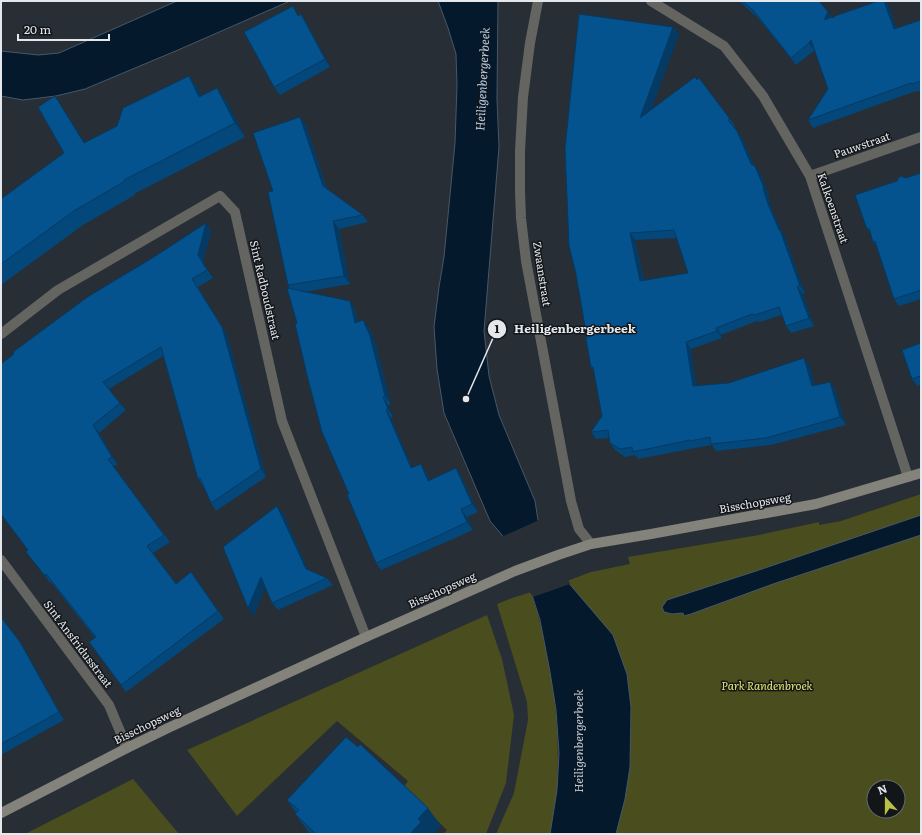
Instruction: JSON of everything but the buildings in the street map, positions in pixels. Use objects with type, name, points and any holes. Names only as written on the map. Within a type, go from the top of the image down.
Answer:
[{"type":"street","name":"Zwaanstraat","points":[[538,1],[530,43],[523,97],[520,191],[521,218],[526,261],[571,501],[579,529],[591,544]]},
{"type":"street","name":"Kalkoenstraat","points":[[651,1],[724,46],[763,96],[810,176],[908,477]]},
{"type":"street","name":"Pauwstraat","points":[[810,176],[921,137]]},
{"type":"street","name":"Sint Radboudstraat","points":[[1,334],[58,290],[220,196],[235,212],[282,421],[366,637]]},
{"type":"street","name":"Bisschopsweg","points":[[1,813],[127,748],[366,637],[516,571],[558,555],[591,544],[816,504],[921,473]]},
{"type":"street","name":"Sint Ansfridusstraat","points":[[1,560],[109,705],[127,748]]},
{"type":"green space","name":"Park Randenbroek","points":[[921,494],[921,834],[613,834],[567,581],[591,572],[630,564],[628,557],[759,535],[819,522],[819,525],[841,521]]},
{"type":"green space","points":[[531,592],[549,664],[556,714],[558,763],[556,806],[550,834],[496,834],[514,793],[528,720],[527,702],[497,604]]},
{"type":"green space","points":[[487,615],[502,659],[514,715],[506,783],[486,834],[443,834],[447,830],[403,788],[408,781],[337,721],[237,816],[187,750]]},
{"type":"green space","points":[[133,779],[179,834],[25,834]]},
{"type":"water","points":[[177,1],[290,1],[85,89],[56,96],[23,100],[1,96],[1,51],[38,55],[59,53]]},
{"type":"water","points":[[438,1],[498,1],[497,99],[499,147],[484,331],[489,376],[499,415],[535,501],[538,520],[567,581],[613,635],[627,674],[631,707],[630,767],[625,799],[616,834],[550,834],[557,790],[559,753],[556,710],[540,620],[531,592],[502,535],[490,521],[444,413],[437,369],[434,327],[444,257],[455,143],[457,85],[456,54]]},
{"type":"water","points":[[921,515],[921,535],[773,584],[684,616],[683,613],[672,614],[664,612],[662,607],[667,600]]},
{"type":"pier","points":[[540,519],[570,584],[533,597],[501,537]]},
{"type":"place","name":"Heiligenbergerbeek","points":[[466,399]]}]
